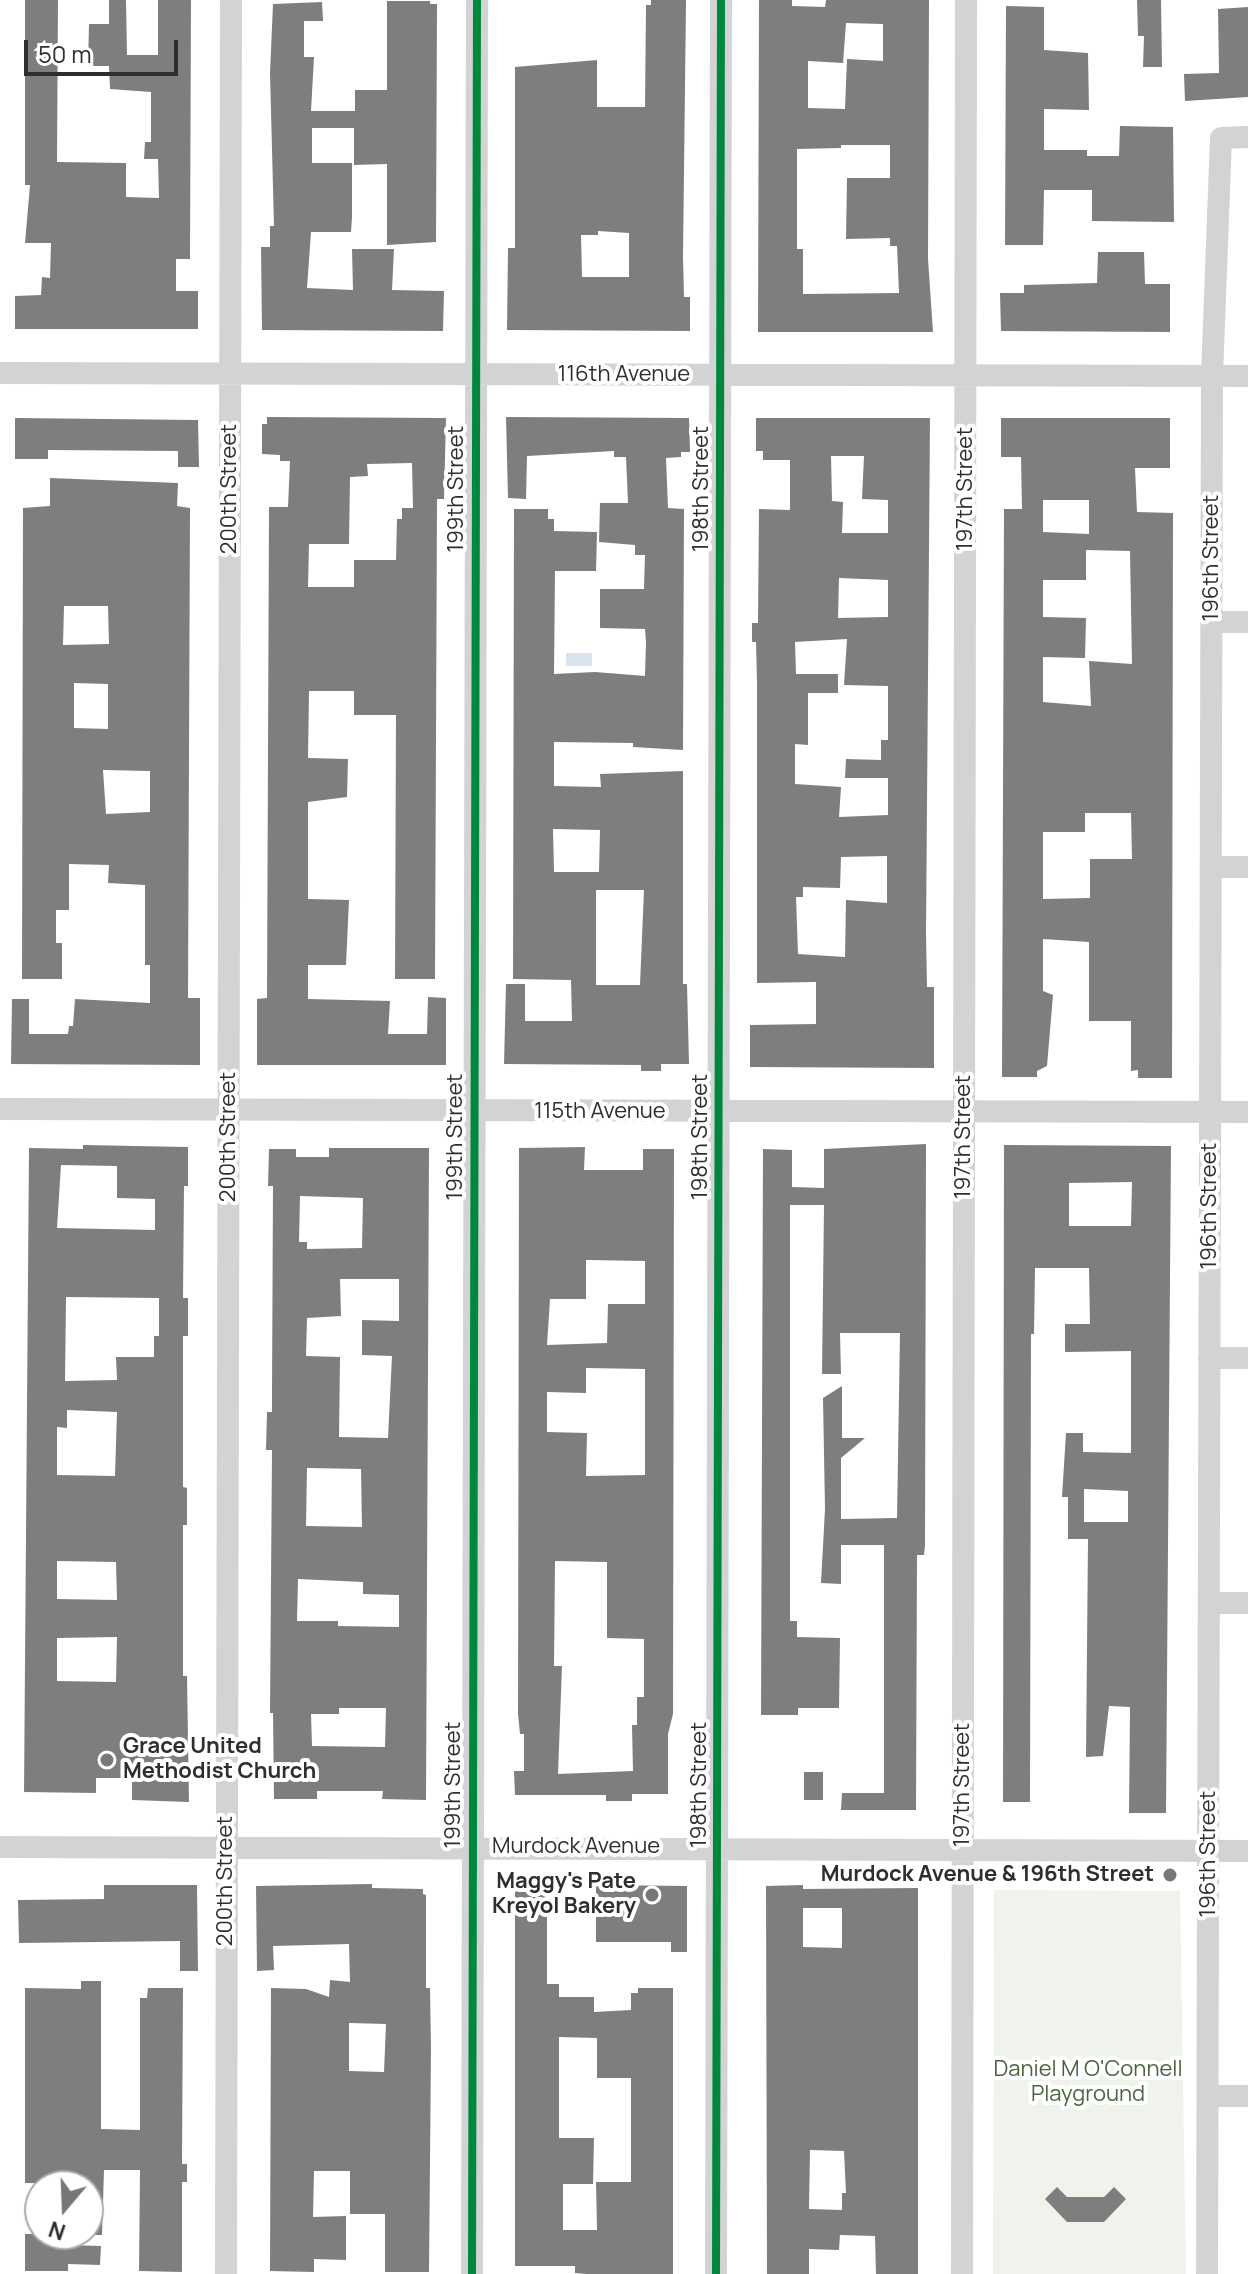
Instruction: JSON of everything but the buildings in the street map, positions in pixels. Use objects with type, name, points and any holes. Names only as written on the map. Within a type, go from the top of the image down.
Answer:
[{"type":"street","name":"200th Street","points":[[226,2274],[231,0]]},
{"type":"street","name":"199th Street","points":[[472,2274],[477,0]]},
{"type":"street","name":"198th Street","points":[[716,2274],[721,0]]},
{"type":"street","name":"197th Street","points":[[962,2274],[966,0]]},
{"type":"street","name":"196th Street","points":[[1207,2274],[1212,376],[1221,138],[1248,137]]},
{"type":"street","name":"116th Avenue","points":[[0,373],[1248,376]]},
{"type":"street","points":[[1212,622],[1248,622]]},
{"type":"street","points":[[1211,867],[1248,867]]},
{"type":"street","name":"115th Avenue","points":[[0,1109],[1248,1112]]},
{"type":"street","points":[[1209,1358],[1248,1358]]},
{"type":"street","points":[[1209,1603],[1248,1603]]},
{"type":"street","name":"Murdock Avenue","points":[[0,1847],[1248,1851]]},
{"type":"street","points":[[1209,2096],[1248,2096]]},
{"type":"green space","name":"Daniel M O'Connell Playground","points":[[994,1890],[1180,1891],[1186,2274],[993,2274]]},
{"type":"shaded area","points":[[566,653],[592,653],[592,666],[566,666]]},
{"type":"cycle path","points":[[472,2274],[477,0]]},
{"type":"cycle path","points":[[716,2274],[721,0]]},
{"type":"place","name":"Grace United Methodist Church","points":[[107,1760]]},
{"type":"place","name":"Murdock Avenue & 196th Street","points":[[1170,1875]]},
{"type":"place","name":"Maggy's Pate Kreyol Bakery","points":[[652,1895]]}]
